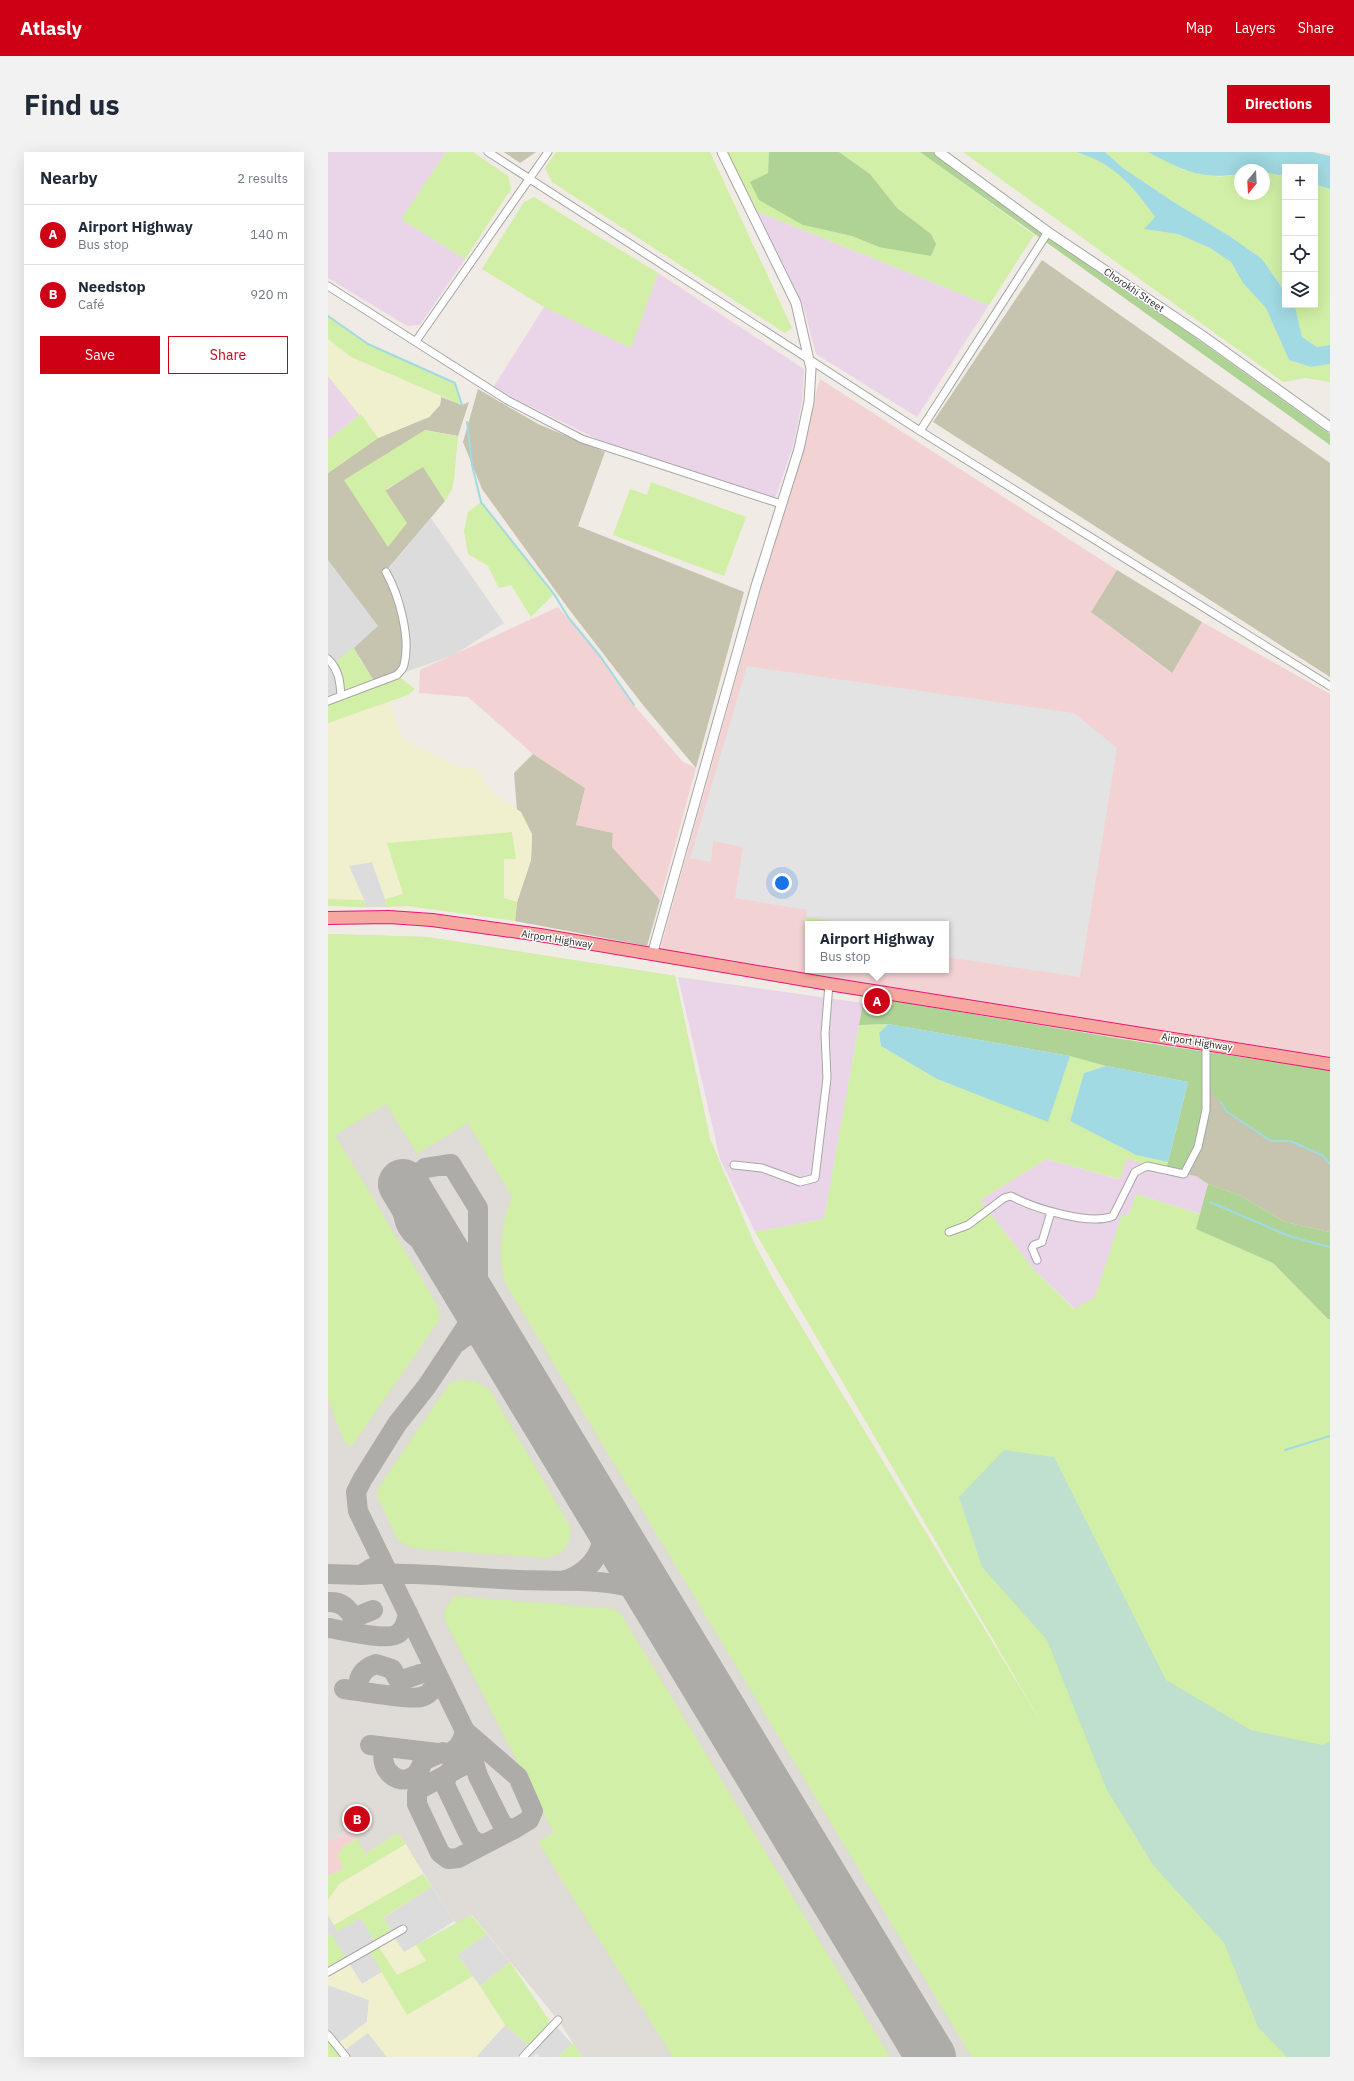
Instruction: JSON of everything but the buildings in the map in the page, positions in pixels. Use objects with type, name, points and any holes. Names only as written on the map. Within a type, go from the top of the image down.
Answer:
[{"type":"highway","name":"Airport Highway","points":[[328,918],[389,917],[432,920],[1330,1064]]},
{"type":"street","points":[[488,152],[920,431],[1330,686]]},
{"type":"street","points":[[416,341],[530,180],[548,152]]},
{"type":"street","points":[[652,955],[781,504],[799,449],[809,402],[811,369],[796,303],[722,152]]},
{"type":"street","name":"Chorokhi Street","points":[[939,152],[1048,232],[1203,336],[1330,427]]},
{"type":"street","points":[[920,431],[1048,232]]},
{"type":"street","points":[[328,286],[507,400],[582,439],[781,504]]},
{"type":"street","points":[[328,701],[397,675],[404,667],[405,640],[401,610],[395,588],[386,572]]},
{"type":"street","points":[[328,659],[336,668],[339,676],[341,696]]},
{"type":"street","points":[[734,1165],[762,1168],[800,1182],[815,1178],[826,1078],[825,1034],[829,984]]},
{"type":"street","points":[[949,1232],[968,1225],[1004,1198],[1011,1196],[1025,1204],[1051,1212],[1105,1219],[1113,1216],[1135,1172],[1147,1166],[1184,1174],[1198,1147],[1206,1110],[1206,1044]]},
{"type":"street","points":[[1037,1260],[1032,1248],[1034,1245],[1042,1242],[1051,1212]]},
{"type":"street","points":[[328,1972],[403,1929]]},
{"type":"street","points":[[524,2057],[558,2020]]},
{"type":"street","points":[[328,2035],[346,2057]]},
{"type":"shaded area","points":[[328,152],[446,152],[402,219],[465,259],[420,325],[407,326],[328,278]]},
{"type":"shaded area","points":[[504,152],[536,152],[520,163]]},
{"type":"shaded area","points":[[758,212],[989,305],[917,417],[816,354],[803,305]]},
{"type":"shaded area","points":[[1042,260],[1330,463],[1330,677],[933,422]]},
{"type":"shaded area","points":[[658,273],[804,369],[802,402],[793,446],[775,499],[601,441],[493,388],[544,307],[631,347]]},
{"type":"shaded area","points":[[328,376],[361,414],[328,440]]},
{"type":"shaded area","points":[[820,379],[1117,570],[1091,612],[1171,673],[1202,622],[1330,694],[1330,1057],[660,950]]},
{"type":"shaded area","points":[[478,389],[538,424],[605,452],[578,526],[744,592],[696,768],[643,705],[568,608],[482,489],[463,442]]},
{"type":"shaded area","points":[[441,397],[462,405],[469,402],[458,436],[425,430],[385,491],[423,466],[445,501],[386,571],[395,588],[405,656],[397,675],[375,683],[354,648],[378,626],[328,560],[328,473],[378,438],[429,417],[440,405]]},
{"type":"shaded area","points":[[431,518],[504,623],[454,655],[397,675],[386,572]]},
{"type":"shaded area","points":[[328,560],[378,626],[369,636],[341,696],[328,701]]},
{"type":"shaded area","points":[[1117,570],[1202,622],[1172,673],[1091,612]]},
{"type":"shaded area","points":[[558,607],[600,656],[634,705],[683,762],[696,768],[660,900],[612,847],[613,833],[576,825],[585,788],[533,754],[468,697],[419,693],[420,670]]},
{"type":"shaded area","points":[[747,666],[1074,713],[1117,748],[1080,977],[949,957],[949,921],[829,921],[806,917],[807,910],[735,898],[743,847],[713,841],[711,862],[690,858]]},
{"type":"shaded area","points":[[533,754],[585,788],[576,825],[613,833],[612,847],[660,900],[647,946],[515,921],[517,902],[531,860],[532,834],[517,810],[514,773]]},
{"type":"shaded area","points":[[372,862],[385,899],[386,907],[365,907],[364,900],[349,866]]},
{"type":"shaded area","points":[[328,934],[427,937],[675,976],[710,1139],[754,1243],[775,1283],[1238,2057],[582,2057],[558,2020],[472,1915],[459,1924],[454,1921],[398,1833],[365,1854],[351,1830],[328,1841]]},
{"type":"shaded area","points":[[678,977],[863,1003],[824,1219],[755,1232],[720,1159]]},
{"type":"shaded area","points":[[1205,1081],[1226,1111],[1271,1141],[1290,1141],[1322,1155],[1330,1164],[1330,1232],[1285,1222],[1239,1195],[1208,1184],[1196,1176],[1184,1174]]},
{"type":"shaded area","points":[[1127,1158],[1147,1166],[1196,1176],[1208,1184],[1200,1214],[1136,1194],[1128,1216],[1122,1215],[1096,1297],[1075,1309],[1034,1270],[980,1200],[1046,1159],[1119,1179]]},
{"type":"shaded area","points":[[351,1830],[357,1839],[342,1847],[343,1869],[328,1876],[328,1841]]},
{"type":"shaded area","points":[[432,1887],[454,1921],[404,1953],[383,1918]]},
{"type":"shaded area","points":[[328,1915],[337,1930],[361,1918],[376,1944],[382,1972],[362,1984],[330,1934],[328,1935]]},
{"type":"shaded area","points":[[487,1934],[510,1962],[480,1986],[457,1955]]},
{"type":"shaded area","points":[[328,1985],[369,2000],[367,2022],[336,2045],[328,2039]]},
{"type":"shaded area","points":[[505,2025],[528,2045],[517,2057],[476,2057]]},
{"type":"shaded area","points":[[556,2026],[572,2044],[558,2057],[540,2057],[537,2054],[533,2057],[524,2057]]},
{"type":"shaded area","points":[[368,2032],[387,2057],[346,2057],[342,2052]]},
{"type":"green space","points":[[446,152],[473,152],[508,176],[511,189],[465,259],[401,219]]},
{"type":"green space","points":[[556,152],[710,152],[792,328],[785,333],[552,182],[545,168]]},
{"type":"green space","points":[[727,152],[769,152],[768,173],[803,225],[852,236],[879,247],[931,234],[897,208],[870,174],[839,152],[920,152],[1034,235],[989,305],[758,212]]},
{"type":"green space","points":[[769,152],[839,152],[870,174],[897,208],[931,234],[936,244],[931,256],[879,247],[852,236],[803,225],[759,200],[750,182],[768,173]]},
{"type":"green space","points":[[920,152],[936,152],[1330,434],[1330,445]]},
{"type":"green space","points":[[963,152],[1076,152],[1102,162],[1131,186],[1155,217],[1145,229],[1178,234],[1210,248],[1231,262],[1243,283],[1267,308],[1289,360],[1311,367],[1330,364],[1330,382],[1306,378],[1283,382]]},
{"type":"green space","points":[[1105,152],[1148,152],[1183,170],[1219,177],[1234,175],[1234,200],[1270,200],[1270,173],[1282,175],[1282,288],[1262,259],[1231,237],[1172,201],[1123,168]]},
{"type":"green space","points":[[1318,185],[1330,189],[1330,345],[1317,347],[1302,337],[1295,308],[1318,308]]},
{"type":"green space","points":[[534,197],[658,273],[631,348],[544,307],[482,269],[524,202]]},
{"type":"green space","points":[[328,316],[368,344],[455,383],[462,405],[351,357],[328,339]]},
{"type":"green space","points":[[328,339],[351,357],[441,397],[440,405],[429,417],[378,438],[328,376]]},
{"type":"green space","points":[[361,414],[378,438],[328,473],[328,440]]},
{"type":"green space","points":[[425,430],[458,436],[452,489],[445,501],[423,467],[385,490],[407,523],[388,547],[344,480]]},
{"type":"green space","points":[[651,482],[746,517],[724,576],[613,535],[630,489],[647,495]]},
{"type":"green space","points":[[481,502],[554,594],[531,617],[511,585],[499,588],[488,566],[468,554],[464,531],[468,512]]},
{"type":"green space","points":[[353,648],[375,683],[397,675],[415,689],[408,695],[328,723],[328,701],[341,696],[332,664]]},
{"type":"green space","points":[[389,701],[403,739],[458,767],[475,767],[494,794],[521,812],[532,834],[531,860],[517,902],[504,898],[504,859],[515,859],[388,843],[403,894],[385,899],[372,862],[349,866],[364,900],[328,899],[328,723]]},
{"type":"green space","points":[[512,832],[516,859],[504,859],[504,898],[517,902],[515,921],[408,906],[386,907],[385,899],[403,894],[387,843]]},
{"type":"green space","points":[[328,899],[364,900],[365,907],[328,906]]},
{"type":"green space","points":[[806,917],[829,921],[805,921]]},
{"type":"green space","points":[[328,934],[427,937],[675,976],[710,1139],[754,1243],[775,1283],[1047,1732],[755,1232],[824,1219],[859,1025],[888,1024],[879,1033],[881,1046],[937,1079],[1048,1121],[1070,1056],[1106,1066],[1084,1073],[1070,1121],[1136,1155],[1168,1162],[1166,1170],[1147,1166],[1127,1158],[1120,1179],[1046,1159],[980,1200],[1034,1270],[1074,1309],[1095,1297],[1122,1214],[1128,1216],[1136,1194],[1200,1214],[1197,1229],[1273,1263],[1328,1319],[1330,1319],[1330,2057],[972,2057],[505,1283],[501,1260],[501,1239],[512,1197],[468,1123],[417,1154],[386,1104],[335,1135],[437,1305],[440,1319],[351,1447],[344,1441],[328,1399]]},
{"type":"green space","points":[[887,1000],[1147,1043],[1330,1070],[1330,1164],[1322,1155],[1290,1141],[1271,1141],[1226,1111],[1205,1082],[1204,1119],[1195,1150],[1184,1174],[1166,1170],[1188,1082],[1106,1066],[1070,1056],[888,1024],[859,1025],[863,1003]]},
{"type":"green space","points":[[1208,1184],[1239,1195],[1285,1222],[1330,1232],[1330,1319],[1328,1319],[1273,1263],[1196,1229]]},
{"type":"green space","points":[[460,1380],[474,1381],[489,1389],[569,1524],[569,1541],[563,1551],[553,1557],[547,1558],[418,1549],[407,1546],[398,1540],[377,1496],[378,1488],[450,1383]]},
{"type":"green space","points":[[1004,1450],[1054,1457],[1166,1680],[1251,1730],[1322,1745],[1330,1741],[1330,2057],[1287,2057],[1258,2027],[1224,1943],[1153,1865],[1107,1790],[1047,1640],[982,1567],[959,1497]]},
{"type":"green space","points":[[454,1596],[615,1609],[622,1616],[890,2057],[673,2057],[538,1842],[554,1833],[445,1621],[444,1611]]},
{"type":"green space","points":[[398,1833],[406,1844],[339,1884],[328,1900],[328,1876],[343,1869],[337,1854],[342,1850],[342,1847],[357,1839],[365,1854]]},
{"type":"green space","points":[[406,1844],[423,1874],[334,1925],[328,1915],[328,1900],[339,1884]]},
{"type":"green space","points":[[423,1874],[432,1887],[384,1917],[392,1935],[377,1944],[397,1975],[426,1961],[416,1945],[471,1915],[487,1934],[457,1955],[473,1976],[407,2015],[368,1949],[376,1944],[361,1918],[337,1931],[334,1925]]},
{"type":"green space","points":[[331,1934],[347,1960],[328,1972],[328,1935]]},
{"type":"green space","points":[[392,1935],[404,1952],[416,1945],[426,1961],[397,1976],[376,1944]]},
{"type":"green space","points":[[347,1960],[362,1984],[382,1972],[407,2015],[473,1976],[505,2025],[476,2057],[387,2057],[368,2033],[342,2052],[336,2045],[367,2022],[369,2000],[328,1985],[328,1972]]},
{"type":"green space","points":[[510,1962],[549,2020],[548,2024],[528,2045],[505,2025],[480,1986]]},
{"type":"green space","points":[[328,2039],[346,2057],[328,2057]]},
{"type":"green space","points":[[573,2043],[582,2057],[558,2057]]},
{"type":"water","points":[[1076,152],[1105,152],[1123,168],[1172,201],[1231,237],[1262,259],[1282,288],[1282,308],[1295,308],[1302,337],[1317,347],[1330,345],[1330,364],[1311,367],[1289,360],[1266,308],[1243,283],[1231,262],[1210,248],[1178,234],[1144,229],[1155,217],[1139,195],[1112,169]]},
{"type":"water","points":[[1148,152],[1313,152],[1330,156],[1330,189],[1318,185],[1318,164],[1282,164],[1282,175],[1270,173],[1270,164],[1234,164],[1234,175],[1214,176],[1192,172],[1171,164]]},
{"type":"water","points":[[888,1024],[1070,1056],[1048,1122],[937,1079],[881,1046],[879,1033]]},
{"type":"water","points":[[1106,1066],[1188,1082],[1168,1162],[1136,1155],[1070,1121],[1084,1073]]},
{"type":"waterway","points":[[328,316],[368,344],[455,383],[462,405]]},
{"type":"waterway","points":[[467,422],[472,465],[481,502],[554,594],[568,617],[600,656],[634,705]]},
{"type":"waterway","points":[[1221,1102],[1226,1111],[1271,1141],[1290,1141],[1322,1155],[1330,1164]]},
{"type":"waterway","points":[[1210,1202],[1289,1236],[1330,1247]]},
{"type":"waterway","points":[[1285,1450],[1330,1436]]},
{"type":"taxiway","points":[[442,1248],[422,1241],[411,1233],[405,1221],[402,1208],[406,1189],[425,1168],[451,1164],[478,1208],[478,1309],[427,1386],[397,1424],[356,1492],[358,1511],[465,1731],[478,1776],[502,1824],[508,1828],[514,1829],[458,1858],[448,1859],[440,1853],[417,1804],[417,1793],[420,1789],[468,1763],[472,1753]]},
{"type":"taxiway","points":[[457,1343],[466,1336],[474,1333],[481,1333],[493,1339],[509,1359]]},
{"type":"taxiway","points":[[563,1581],[584,1570],[598,1553],[604,1532],[603,1520],[599,1508]]},
{"type":"taxiway","points":[[328,1574],[361,1575],[372,1568]]},
{"type":"taxiway","points":[[361,1575],[420,1574],[519,1580],[601,1582],[625,1586],[644,1595],[654,1604],[667,1620]]},
{"type":"taxiway","points":[[328,1602],[340,1604],[349,1611],[353,1618],[373,1610]]},
{"type":"taxiway","points":[[328,1628],[376,1636],[393,1635],[399,1633],[403,1629],[408,1613]]},
{"type":"taxiway","points":[[359,1691],[358,1686],[360,1677],[368,1668],[376,1664],[392,1669],[399,1681],[420,1674]]},
{"type":"taxiway","points":[[344,1689],[415,1698],[421,1697],[425,1696],[434,1688],[437,1673]]},
{"type":"taxiway","points":[[370,1745],[446,1754],[459,1746],[465,1731],[518,1777],[533,1811],[529,1820],[514,1829]]},
{"type":"taxiway","points":[[385,1747],[383,1756],[384,1764],[388,1771],[399,1779],[412,1777],[418,1772],[423,1761],[443,1752]]},
{"type":"taxiway","points":[[449,1772],[445,1782],[446,1787],[470,1837],[477,1843],[485,1844]]},
{"type":"runway","points":[[403,1184],[931,2057]]},
{"type":"place","name":"Airport Highway","points":[[877,1001]]},
{"type":"place","name":"Needstop","points":[[357,1819]]}]
